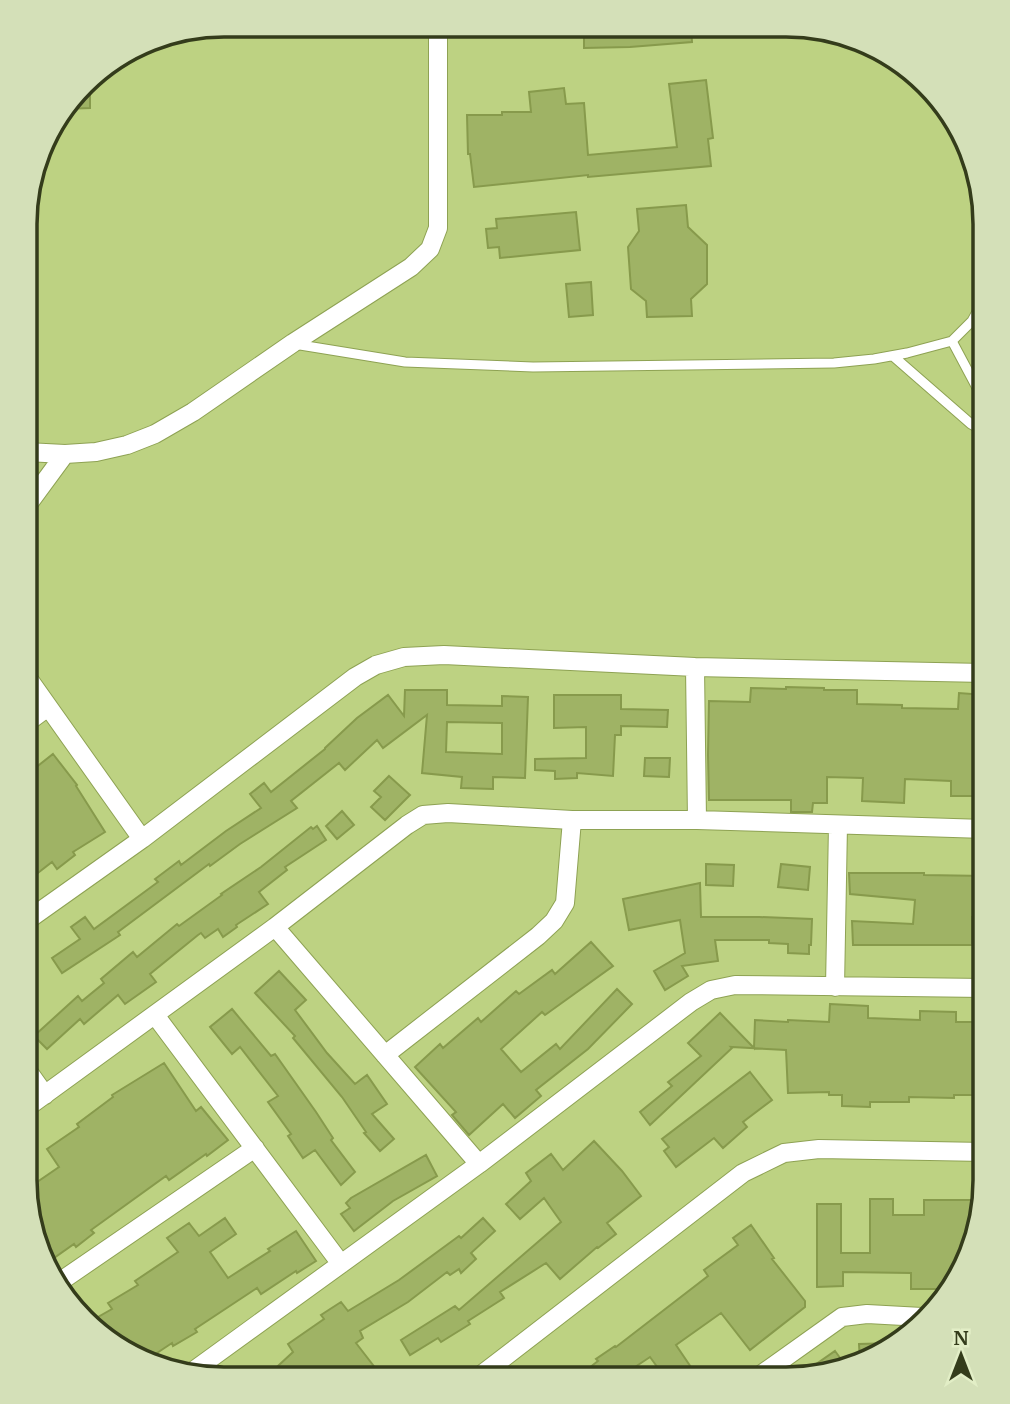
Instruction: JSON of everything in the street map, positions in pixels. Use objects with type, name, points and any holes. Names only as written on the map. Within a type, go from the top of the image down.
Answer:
[{"type":"street","points":[[37,453],[96,452],[127,445],[155,433],[193,412],[411,267],[430,249],[438,228],[438,37]]},
{"type":"street","points":[[37,492],[65,454]]},
{"type":"street","points":[[37,913],[142,839],[355,677],[376,665],[404,657],[444,655],[695,667],[973,673]]},
{"type":"street","points":[[695,667],[697,820]]},
{"type":"street","points":[[37,691],[142,839]]},
{"type":"street","points":[[37,715],[48,707]]},
{"type":"street","points":[[37,1101],[275,928],[407,825],[424,815],[448,813],[572,820],[697,820],[973,829]]},
{"type":"street","points":[[385,1055],[554,921],[565,903],[572,820]]},
{"type":"street","points":[[835,987],[838,825]]},
{"type":"street","points":[[275,928],[479,1164]]},
{"type":"street","points":[[200,1366],[479,1164],[691,1002],[711,990],[735,985],[973,988]]},
{"type":"street","points":[[155,1015],[341,1264]]},
{"type":"street","points":[[37,1084],[45,1095]]},
{"type":"street","points":[[65,1278],[255,1148]]},
{"type":"street","points":[[491,1367],[743,1173],[784,1153],[819,1149],[973,1152]]},
{"type":"street","points":[[772,1367],[842,1317],[867,1314],[913,1317]]},
{"type":"lane","points":[[293,344],[405,362],[533,368],[834,363],[892,356],[952,341],[973,319]]},
{"type":"lane","points":[[952,341],[973,380]]},
{"type":"lane","points":[[892,356],[973,425]]},
{"type":"building","points":[[584,37],[692,37],[692,42],[584,48]]},
{"type":"building","points":[[706,80],[713,138],[708,139],[711,166],[474,187],[468,154],[467,115],[531,112],[529,92],[564,88],[566,104],[584,103],[588,155],[677,147],[669,84]]},
{"type":"building","points":[[90,94],[90,108],[77,108]]},
{"type":"building","points":[[686,205],[688,227],[707,245],[707,284],[691,299],[692,316],[647,317],[646,301],[631,289],[628,247],[639,231],[637,209]]},
{"type":"building","points":[[576,212],[580,250],[500,258],[499,247],[488,248],[486,229],[497,228],[496,219]]},
{"type":"building","points":[[591,282],[593,315],[569,317],[566,284]]},
{"type":"building","points":[[751,688],[857,690],[857,704],[902,705],[902,708],[958,709],[959,693],[973,694],[973,796],[951,796],[951,781],[905,779],[904,803],[862,801],[863,778],[827,777],[827,803],[813,803],[812,812],[791,812],[791,800],[709,800],[709,701],[750,702]]},
{"type":"building","points":[[405,690],[447,690],[447,705],[502,706],[502,696],[528,697],[525,778],[493,777],[493,789],[461,788],[462,777],[422,773],[427,715],[383,748],[377,740],[345,770],[339,763],[291,801],[297,808],[210,866],[209,864],[118,932],[120,935],[62,973],[52,958],[80,939],[71,927],[85,917],[94,929],[158,882],[155,879],[179,861],[181,865],[261,808],[250,794],[264,783],[271,792],[388,695],[404,716]],"holes":[[[447,722],[502,723],[502,754],[446,752]]]},
{"type":"building","points":[[554,695],[621,695],[621,709],[668,710],[667,727],[621,726],[621,735],[615,735],[613,776],[577,773],[577,778],[555,779],[555,771],[535,770],[535,759],[586,758],[586,727],[554,728]]},
{"type":"building","points":[[53,754],[77,785],[105,832],[73,852],[75,855],[57,869],[52,862],[37,874],[37,767]]},
{"type":"building","points":[[645,758],[670,758],[669,777],[644,776]]},
{"type":"building","points":[[389,776],[410,795],[385,820],[371,807],[381,797],[374,791]]},
{"type":"building","points":[[342,811],[354,825],[337,839],[326,826]]},
{"type":"building","points":[[317,826],[326,840],[285,867],[287,870],[259,892],[268,904],[223,937],[218,929],[205,938],[201,933],[150,974],[156,982],[125,1004],[118,995],[84,1024],[80,1019],[47,1049],[37,1039],[37,1033],[78,996],[82,1001],[104,983],[101,979],[133,952],[137,957],[177,924],[179,926],[261,867],[311,827],[313,829]]},
{"type":"building","points":[[706,864],[734,865],[733,886],[706,885]]},
{"type":"building","points":[[781,864],[810,867],[808,890],[778,887]]},
{"type":"building","points":[[849,873],[973,876],[972,945],[853,945],[852,921],[913,924],[915,900],[850,894]]},
{"type":"building","points":[[700,883],[701,917],[812,919],[809,954],[788,953],[788,944],[769,943],[769,940],[715,940],[718,961],[682,966],[688,976],[665,990],[654,971],[685,953],[680,920],[629,930],[623,899]]},
{"type":"building","points":[[591,942],[613,966],[545,1015],[542,1012],[501,1049],[521,1072],[556,1044],[560,1049],[617,989],[632,1004],[588,1049],[536,1090],[541,1096],[515,1118],[503,1104],[469,1135],[452,1115],[456,1112],[415,1067],[440,1044],[443,1048],[478,1018],[481,1022],[516,991],[519,994],[552,970],[555,974]]},
{"type":"building","points":[[279,971],[306,1000],[295,1010],[327,1053],[355,1084],[367,1075],[387,1104],[372,1114],[394,1139],[380,1151],[364,1133],[366,1132],[342,1097],[293,1038],[295,1036],[255,993]]},
{"type":"building","points":[[830,1004],[868,1006],[868,1018],[920,1020],[920,1011],[956,1012],[956,1022],[973,1022],[973,1095],[954,1095],[954,1098],[909,1097],[909,1102],[870,1102],[870,1107],[842,1106],[842,1095],[829,1095],[829,1092],[788,1093],[786,1050],[731,1047],[650,1125],[640,1112],[672,1086],[668,1082],[701,1056],[688,1043],[720,1013],[754,1048],[755,1020],[829,1022]]},
{"type":"building","points":[[232,1009],[271,1056],[275,1054],[355,1172],[341,1185],[315,1150],[303,1158],[288,1136],[291,1134],[268,1102],[278,1096],[240,1047],[232,1054],[210,1027]]},
{"type":"building","points":[[164,1063],[196,1111],[201,1107],[228,1140],[169,1180],[166,1176],[91,1230],[94,1233],[76,1247],[74,1244],[54,1258],[40,1216],[37,1192],[37,1182],[59,1167],[47,1149],[79,1127],[77,1124],[113,1097],[112,1095]]},
{"type":"building","points":[[750,1072],[772,1100],[743,1122],[747,1127],[723,1148],[714,1138],[676,1167],[664,1151],[669,1147],[662,1139]]},
{"type":"building","points":[[594,1141],[641,1196],[607,1223],[616,1234],[560,1279],[546,1263],[500,1292],[504,1298],[468,1321],[470,1324],[441,1342],[438,1338],[410,1355],[401,1340],[455,1306],[459,1310],[561,1222],[544,1198],[520,1219],[506,1204],[531,1181],[526,1173],[551,1154],[563,1170]]},
{"type":"building","points":[[426,1155],[437,1176],[393,1201],[354,1231],[341,1214],[350,1208],[346,1203]]},
{"type":"building","points":[[870,1199],[893,1199],[893,1215],[924,1215],[924,1200],[972,1200],[963,1240],[954,1263],[938,1289],[911,1289],[911,1273],[843,1272],[843,1286],[817,1287],[817,1204],[841,1204],[841,1253],[870,1253]]},
{"type":"building","points":[[225,1218],[236,1234],[210,1252],[228,1278],[296,1231],[316,1261],[261,1294],[257,1288],[195,1329],[197,1332],[155,1354],[120,1336],[97,1317],[112,1309],[108,1303],[138,1285],[135,1281],[178,1252],[167,1238],[189,1223],[199,1236]]},
{"type":"building","points":[[483,1218],[495,1231],[471,1253],[476,1259],[461,1273],[459,1269],[450,1275],[447,1272],[408,1302],[360,1331],[363,1338],[356,1343],[375,1367],[277,1367],[293,1352],[288,1344],[324,1319],[321,1315],[341,1302],[348,1311],[399,1280],[459,1236],[461,1238]]},
{"type":"building","points":[[751,1225],[774,1258],[772,1259],[805,1301],[805,1307],[750,1350],[721,1313],[676,1345],[691,1367],[657,1367],[650,1357],[635,1367],[590,1367],[598,1361],[596,1359],[616,1347],[708,1276],[704,1270],[738,1245],[733,1238]]},
{"type":"building","points":[[877,1343],[859,1352],[859,1344]]},
{"type":"building","points":[[835,1351],[841,1359],[822,1364],[815,1365]]}]
